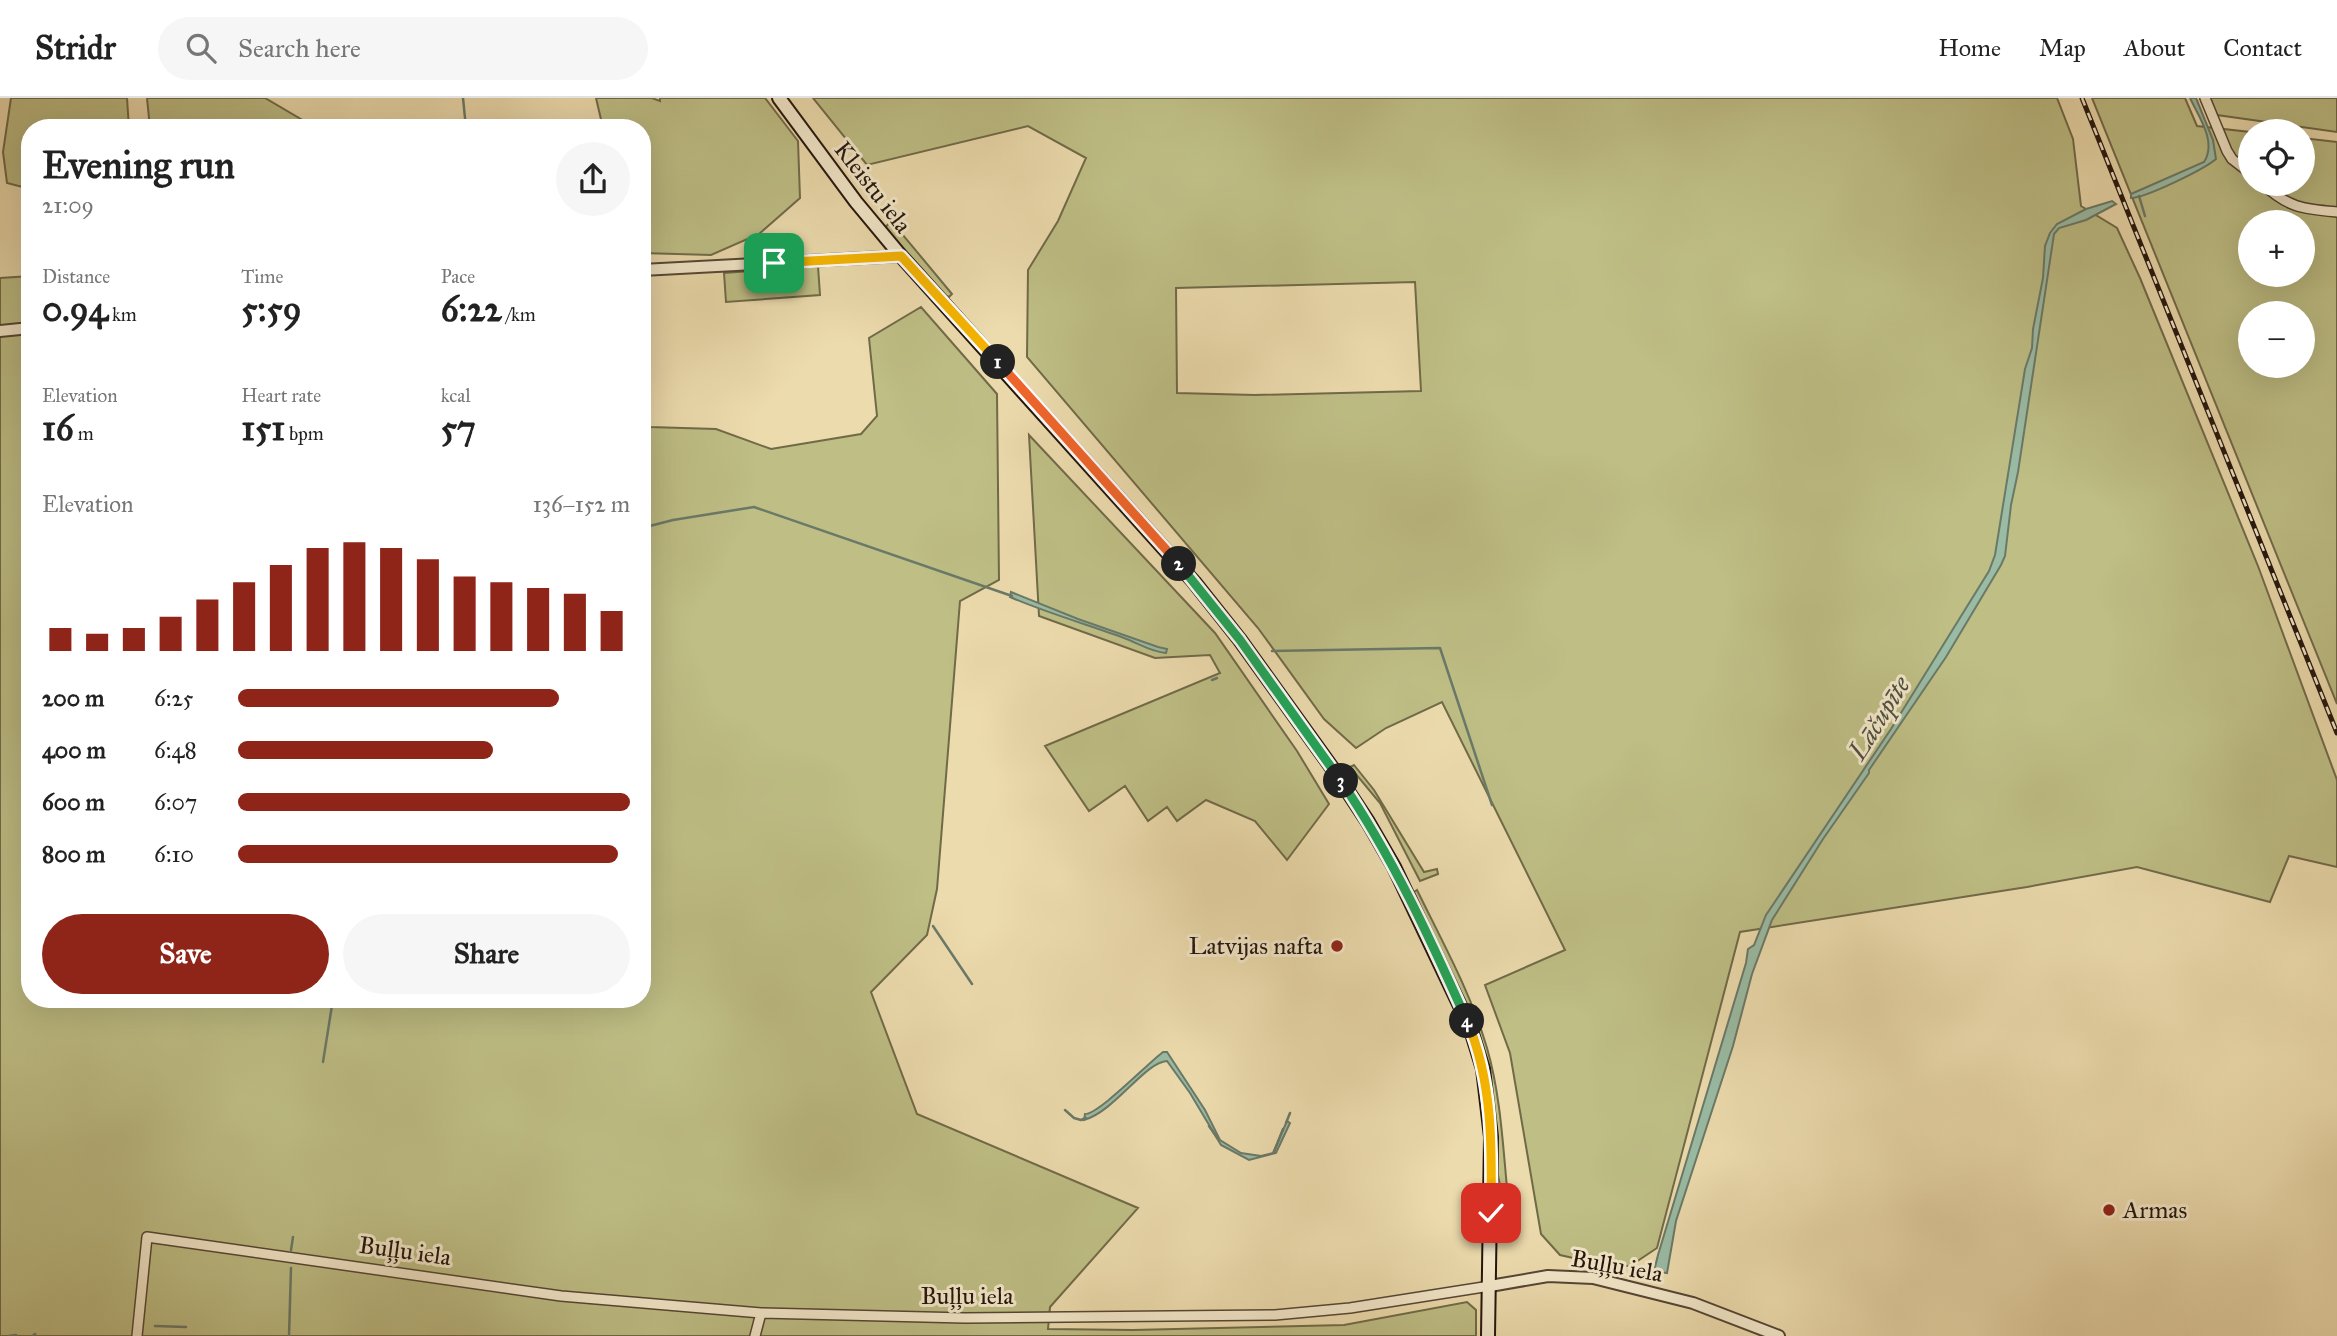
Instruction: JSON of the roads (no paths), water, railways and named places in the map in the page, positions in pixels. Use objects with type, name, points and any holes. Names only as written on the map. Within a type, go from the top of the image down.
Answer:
[{"type":"main road","name":"Kleistu iela","points":[[779,98],[856,202],[901,256],[1194,582],[1240,640],[1368,822],[1439,959],[1470,1027],[1483,1069],[1491,1137],[1488,1336]]},
{"type":"street","points":[[2205,98],[2227,151],[2238,164]]},
{"type":"street","points":[[2277,196],[2301,209],[2337,212]]},
{"type":"street","points":[[651,270],[901,256]]},
{"type":"street","points":[[0,331],[21,329]]},
{"type":"street","name":"Buļļu iela","points":[[137,1336],[147,1237],[561,1296],[761,1313],[965,1318],[1275,1315],[1350,1308],[1548,1276],[1593,1278],[1693,1303],[1779,1336]]},
{"type":"street","points":[[755,1336],[761,1313]]},
{"type":"waterway","points":[[463,98],[465,119]]},
{"type":"waterway","points":[[2139,196],[2145,216]]},
{"type":"waterway","points":[[651,526],[754,507],[1012,596]]},
{"type":"waterway","points":[[1272,651],[1440,648],[1492,805]]},
{"type":"waterway","points":[[1212,680],[1217,678]]},
{"type":"waterway","points":[[933,926],[972,984]]},
{"type":"waterway","points":[[323,1062],[332,1008]]},
{"type":"waterway","points":[[1065,1110],[1074,1118],[1086,1118]]},
{"type":"waterway","points":[[1286,1123],[1290,1113]]},
{"type":"waterway","points":[[1209,1126],[1218,1139]]},
{"type":"waterway","points":[[1274,1152],[1283,1129]]},
{"type":"waterway","points":[[291,1250],[293,1237]]},
{"type":"waterway","points":[[289,1336],[291,1268]]},
{"type":"waterway","points":[[155,1326],[186,1327]]},
{"type":"waterway","points":[[9,1336],[16,1335]]},
{"type":"railway","points":[[2082,98],[2337,733]]},
{"type":"place","name":"Latvijas nafta","points":[[1337,946]]},
{"type":"place","name":"Armas","points":[[2109,1210]]},
{"type":"water label","name":"Lāčupīte","points":[[1879,718]]}]
